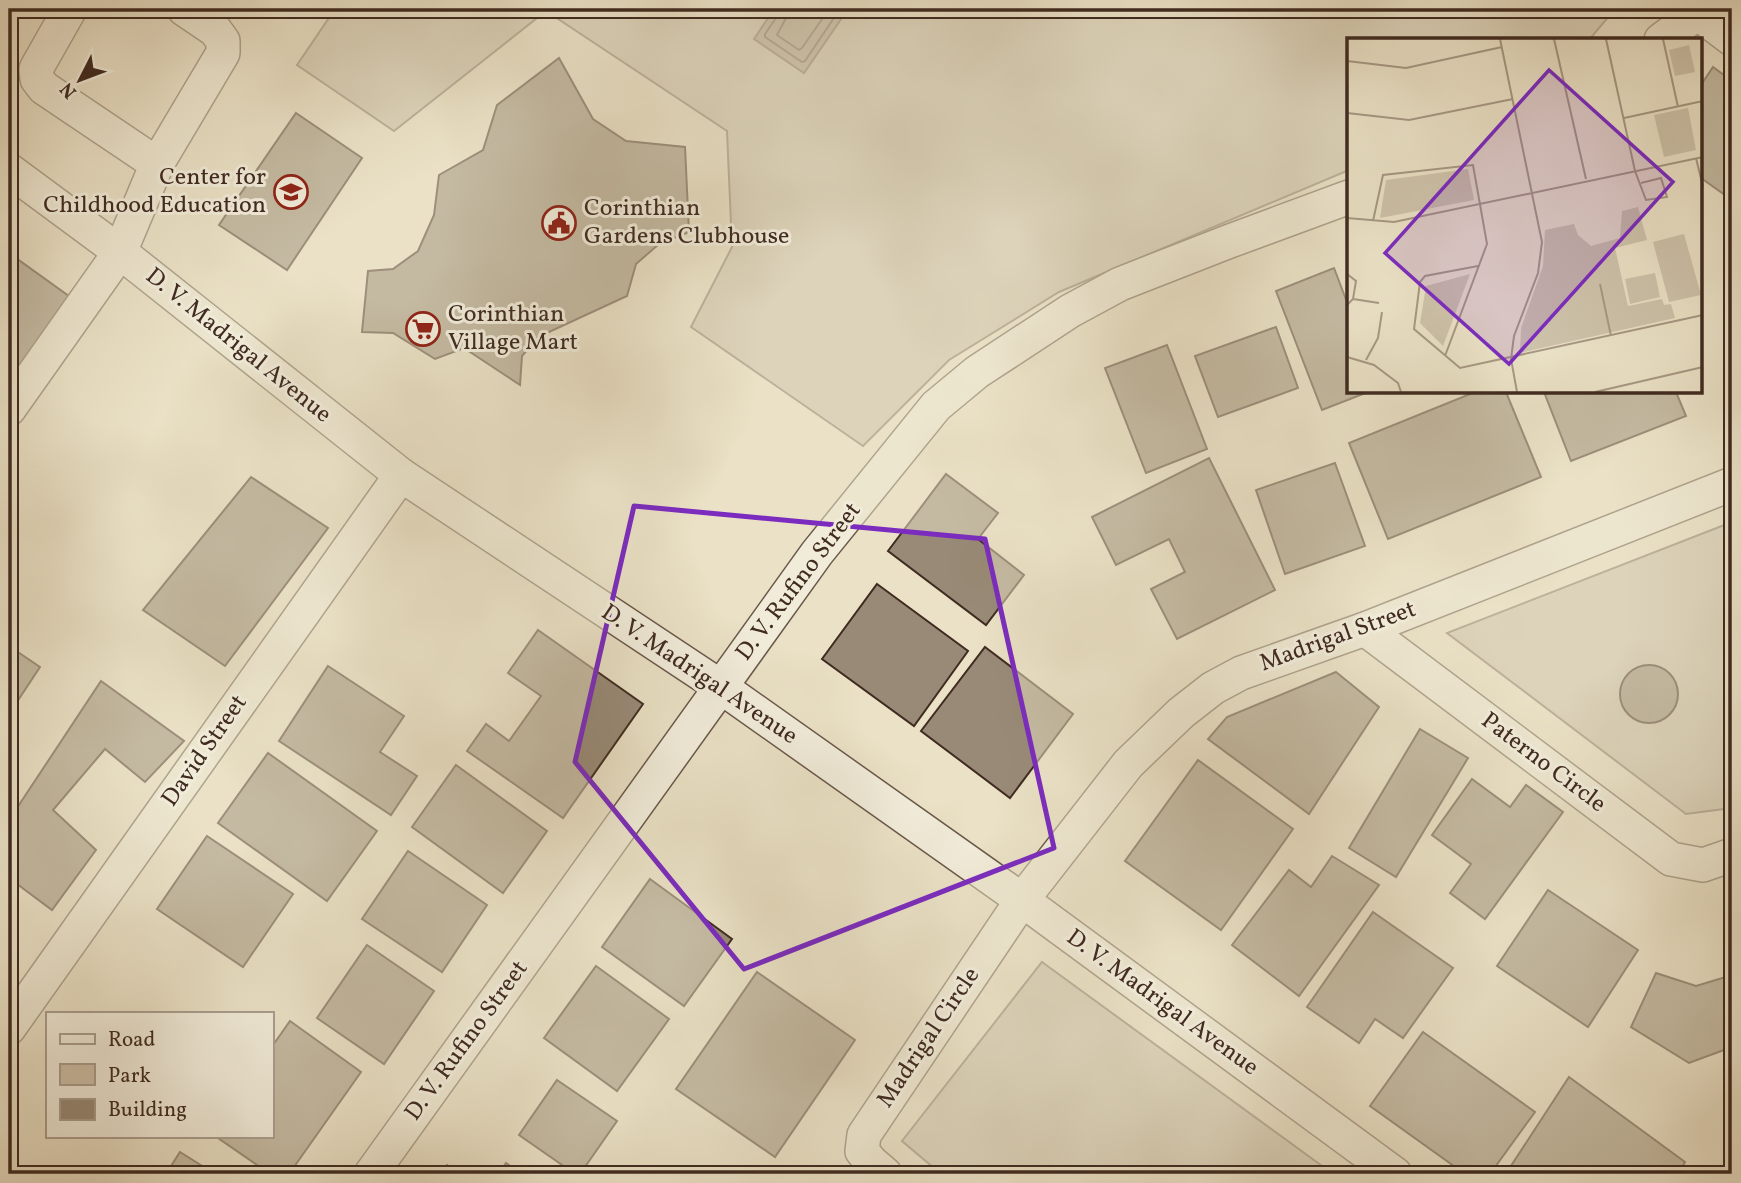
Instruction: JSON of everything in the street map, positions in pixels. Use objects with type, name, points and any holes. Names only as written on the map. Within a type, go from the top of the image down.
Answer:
[{"type":"street","points":[[70,9],[36,69],[37,79],[44,88],[157,164]]},
{"type":"street","points":[[9,409],[120,252],[157,164],[223,53],[223,41],[215,30],[184,9]]},
{"type":"street","points":[[1663,38],[1698,10],[1732,39]]},
{"type":"street","name":"D. V. Madrigal Avenue","points":[[9,170],[120,252],[401,475],[720,687],[1022,900],[1395,1174]]},
{"type":"street","name":"D. V. Rufino Street","points":[[371,1174],[817,552],[936,406],[976,372],[1070,311],[1119,284],[1347,198]]},
{"type":"street","name":"David Street","points":[[9,1028],[401,475]]},
{"type":"street","name":"Madrigal Street","points":[[1022,900],[1128,764],[1181,713],[1213,688],[1241,673],[1365,629],[1732,484]]},
{"type":"street","name":"Paterno Circle","points":[[1365,629],[1671,859],[1703,865],[1732,855]]},
{"type":"street","name":"Madrigal Circle","points":[[886,1174],[862,1151],[864,1135],[1022,900]]},
{"type":"highlighted area","points":[[634,506],[985,539],[1054,848],[744,969],[575,762]]},
{"type":"green space","points":[[335,9],[1615,9],[1591,38],[1347,38],[1347,171],[1059,292],[949,360],[863,446],[691,327],[732,247],[727,131],[546,11],[394,131],[297,65]]},
{"type":"green space","points":[[1732,522],[1732,804],[1724,809],[1686,814],[1447,633]]},
{"type":"green space","points":[[1042,962],[1333,1174],[941,1174],[902,1141]]},
{"type":"water","points":[[774,9],[848,9],[804,73],[754,39]]},
{"type":"building","name":"Corinthian Gardens Clubhouse","points":[[559,58],[593,119],[626,141],[685,147],[689,232],[659,244],[636,264],[627,296],[538,337],[522,356],[520,385],[464,348],[435,359],[393,333],[362,332],[368,271],[393,269],[418,251],[434,215],[439,175],[483,150],[497,105]]},
{"type":"building","points":[[1713,67],[1732,81],[1732,200],[1702,179],[1702,84]]},
{"type":"building","name":"Center for Childhood Education","points":[[296,113],[362,158],[287,270],[219,225]]},
{"type":"building","points":[[9,253],[73,299],[9,389]]},
{"type":"building","points":[[1334,268],[1347,302],[1347,394],[1363,394],[1322,410],[1276,291]]},
{"type":"building","points":[[1276,327],[1298,388],[1218,417],[1195,356]]},
{"type":"building","points":[[1167,345],[1207,449],[1146,473],[1105,368]]},
{"type":"building","points":[[1470,394],[1507,394],[1541,477],[1388,539],[1349,443]]},
{"type":"building","points":[[1545,394],[1677,394],[1686,416],[1571,461]]},
{"type":"building","points":[[1209,458],[1275,590],[1177,639],[1151,589],[1185,572],[1169,539],[1116,565],[1092,517]]},
{"type":"building","points":[[1335,463],[1365,546],[1285,574],[1256,490]]},
{"type":"building","points":[[946,474],[998,513],[978,539],[1024,575],[986,625],[888,551]]},
{"type":"building","points":[[251,477],[328,528],[225,666],[143,610]]},
{"type":"building","points":[[877,584],[968,651],[914,726],[822,659]]},
{"type":"building","points":[[538,630],[643,704],[563,818],[467,751],[486,724],[509,741],[541,696],[508,673]]},
{"type":"building","points":[[9,646],[40,667],[9,714]]},
{"type":"building","points":[[985,647],[1073,714],[1010,798],[921,731]]},
{"type":"building","points":[[1643,665],[1655,665],[1670,673],[1678,688],[1678,700],[1670,715],[1655,723],[1643,723],[1628,715],[1620,700],[1620,688],[1628,673]]},
{"type":"building","points":[[328,666],[404,716],[380,752],[417,776],[391,815],[279,741]]},
{"type":"building","points":[[1336,672],[1379,707],[1309,814],[1208,739],[1227,717]]},
{"type":"building","points":[[101,681],[184,741],[145,782],[105,749],[53,810],[96,850],[52,910],[9,878],[9,820]]},
{"type":"building","points":[[1420,729],[1468,758],[1396,877],[1349,848]]},
{"type":"building","points":[[268,753],[377,831],[327,901],[218,823]]},
{"type":"building","points":[[1198,760],[1293,829],[1221,930],[1125,861]]},
{"type":"building","points":[[456,765],[547,831],[503,893],[412,827]]},
{"type":"building","points":[[1472,779],[1510,807],[1526,785],[1563,812],[1485,919],[1450,893],[1471,864],[1432,835]]},
{"type":"building","points":[[207,836],[293,894],[243,967],[157,909]]},
{"type":"building","points":[[408,851],[487,905],[442,972],[362,919]]},
{"type":"building","points":[[1332,856],[1379,885],[1299,996],[1232,945],[1289,870],[1311,887]]},
{"type":"building","points":[[650,879],[732,939],[684,1006],[602,947]]},
{"type":"building","points":[[1548,890],[1638,950],[1588,1027],[1497,966]]},
{"type":"building","points":[[1373,912],[1453,968],[1403,1038],[1375,1019],[1359,1043],[1307,1007]]},
{"type":"building","points":[[367,945],[434,991],[384,1064],[317,1018]]},
{"type":"building","points":[[596,966],[669,1019],[617,1091],[544,1038]]},
{"type":"building","points":[[757,972],[855,1040],[775,1157],[676,1089]]},
{"type":"building","points":[[1656,973],[1696,986],[1732,975],[1732,1047],[1689,1063],[1631,1027]]},
{"type":"building","points":[[290,1021],[361,1072],[289,1174],[270,1174],[218,1138],[273,1138],[273,1045]]},
{"type":"building","points":[[1423,1032],[1535,1112],[1490,1174],[1465,1174],[1370,1106]]},
{"type":"building","points":[[1569,1077],[1685,1162],[1678,1174],[1517,1174],[1509,1169]]},
{"type":"building","points":[[557,1080],[617,1121],[580,1174],[575,1174],[519,1135]]},
{"type":"building","points":[[180,1152],[215,1174],[166,1174]]},
{"type":"building","points":[[506,1163],[522,1174],[499,1174]]},
{"type":"building","points":[[447,1165],[459,1174],[440,1174]]},
{"type":"place","name":"Center for Childhood Education","points":[[291,192]]},
{"type":"place","name":"Corinthian Gardens Clubhouse","points":[[559,223]]},
{"type":"place","name":"Corinthian Village Mart","points":[[423,329]]}]
